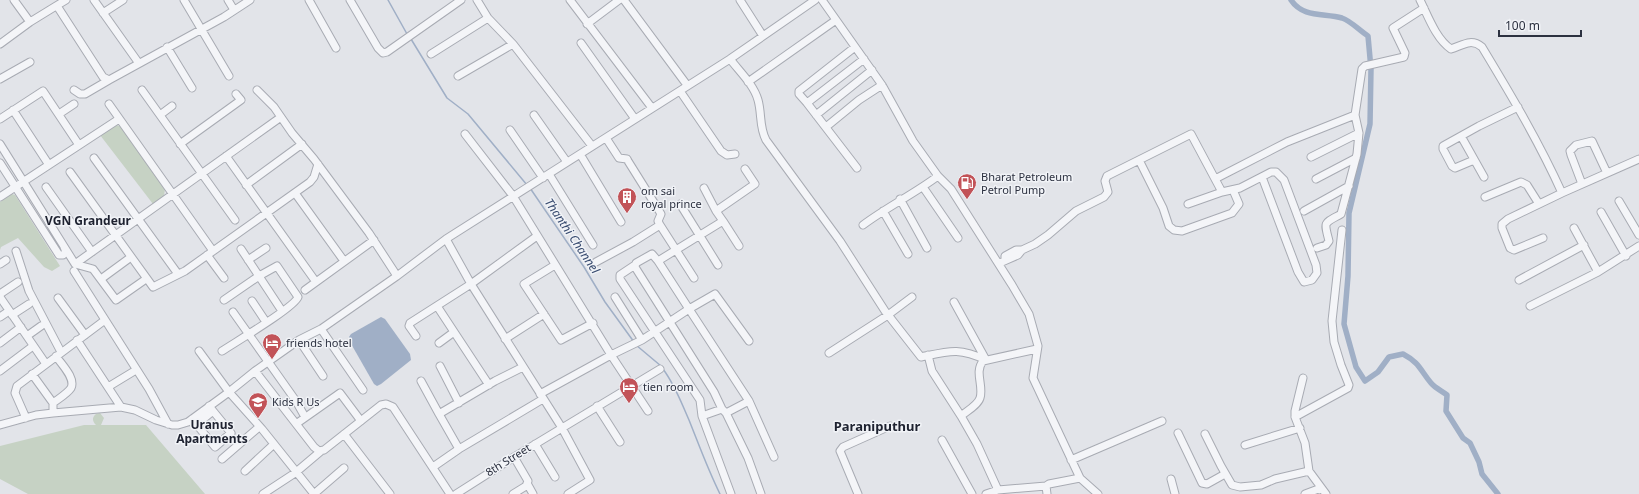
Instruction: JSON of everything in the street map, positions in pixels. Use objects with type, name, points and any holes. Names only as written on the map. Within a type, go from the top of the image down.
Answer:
[{"type":"street","points":[[14,0],[30,22]]},
{"type":"street","points":[[0,44],[30,22],[66,0]]},
{"type":"street","points":[[94,0],[138,62]]},
{"type":"street","points":[[103,13],[124,0]]},
{"type":"street","points":[[184,0],[202,28],[229,76]]},
{"type":"street","points":[[228,0],[234,10]]},
{"type":"street","points":[[74,90],[80,94],[84,94],[138,62],[202,28],[250,0]]},
{"type":"street","points":[[309,0],[336,48]]},
{"type":"street","points":[[350,0],[381,52],[387,52],[461,0]]},
{"type":"street","points":[[477,0],[488,18],[513,44],[592,146]]},
{"type":"street","points":[[570,0],[652,108]]},
{"type":"street","points":[[624,0],[688,85]]},
{"type":"street","points":[[740,0],[763,36]]},
{"type":"street","points":[[0,425],[53,412],[120,407],[135,410],[168,424],[178,425],[194,422],[255,371],[300,340],[321,329],[397,276],[446,239],[730,59],[815,0]]},
{"type":"street","points":[[822,0],[882,85],[913,141],[938,176],[951,189],[1029,314],[1038,349],[1033,378],[1080,478],[1098,494]]},
{"type":"street","points":[[1420,0],[1440,39],[1451,49],[1470,42],[1477,43],[1482,48],[1546,157],[1562,193]]},
{"type":"street","points":[[587,24],[615,1]]},
{"type":"street","points":[[56,6],[103,77],[108,80]]},
{"type":"street","points":[[1317,248],[1326,245],[1329,241],[1325,226],[1329,221],[1341,214],[1356,158],[1359,133],[1355,115],[1361,74],[1365,66],[1404,57],[1405,53],[1393,28],[1424,8]]},
{"type":"street","points":[[431,54],[488,18]]},
{"type":"street","points":[[748,82],[836,20]]},
{"type":"street","points":[[458,76],[513,44]]},
{"type":"street","points":[[581,44],[635,119]]},
{"type":"street","points":[[167,47],[192,88]]},
{"type":"street","points":[[855,47],[800,91],[799,94],[857,168]]},
{"type":"street","points":[[730,59],[748,82],[758,99],[762,132],[766,140],[840,241],[888,315],[921,357],[947,351],[963,351],[986,360]]},
{"type":"street","points":[[807,103],[864,59]]},
{"type":"street","points":[[0,79],[30,62]]},
{"type":"street","points":[[816,115],[872,70]]},
{"type":"street","points":[[826,127],[859,100],[882,85]]},
{"type":"street","points":[[142,90],[234,220]]},
{"type":"street","points":[[257,90],[281,117],[318,164],[374,240],[397,276]]},
{"type":"street","points":[[0,119],[43,91],[79,145]]},
{"type":"street","points":[[680,91],[721,151],[727,156],[735,154]]},
{"type":"street","points":[[180,144],[241,100],[236,94]]},
{"type":"street","points":[[59,114],[74,104]]},
{"type":"street","points":[[109,104],[173,194],[224,278]]},
{"type":"street","points":[[160,115],[172,106]]},
{"type":"street","points":[[1474,160],[1457,168],[1452,166],[1443,148],[1446,144],[1518,107]]},
{"type":"street","points":[[13,110],[50,165]]},
{"type":"street","points":[[534,115],[567,162]]},
{"type":"street","points":[[1215,179],[1286,142],[1355,115]]},
{"type":"street","points":[[75,268],[92,252],[281,117]]},
{"type":"street","points":[[0,197],[119,119]]},
{"type":"street","points":[[510,130],[546,176],[593,245]]},
{"type":"street","points":[[1311,157],[1359,133]]},
{"type":"street","points":[[465,134],[513,196],[592,323],[610,355],[648,411]]},
{"type":"street","points":[[999,264],[1048,236],[1076,211],[1104,197],[1108,192],[1105,181],[1107,176],[1191,134],[1222,192]]},
{"type":"street","points":[[1461,136],[1484,177]]},
{"type":"street","points":[[606,138],[619,158],[627,159],[658,209],[660,214],[660,225],[694,278]]},
{"type":"street","points":[[1582,184],[1570,151],[1576,145],[1592,140],[1607,173]]},
{"type":"street","points":[[0,144],[64,247],[105,320],[168,424]]},
{"type":"street","points":[[246,185],[302,144]]},
{"type":"street","points":[[580,154],[621,222]]},
{"type":"street","points":[[226,156],[316,282]]},
{"type":"street","points":[[94,158],[178,274]]},
{"type":"street","points":[[1316,180],[1356,158]]},
{"type":"street","points":[[1543,238],[1514,250],[1510,248],[1502,228],[1502,224],[1508,219],[1562,193],[1639,159]]},
{"type":"street","points":[[1139,160],[1163,208],[1169,226],[1174,230],[1182,231],[1232,213],[1238,204],[1233,190]]},
{"type":"street","points":[[0,164],[57,254],[64,254],[66,250],[64,247]]},
{"type":"street","points":[[70,172],[153,287],[178,274],[210,253],[313,180],[318,164]]},
{"type":"street","points":[[716,211],[755,184],[745,169]]},
{"type":"street","points":[[1188,204],[1222,192],[1233,190],[1271,172],[1276,172],[1284,180],[1316,265],[1317,273],[1312,280],[1304,282],[1298,272],[1262,177]]},
{"type":"street","points":[[863,225],[900,199],[924,187],[938,176]]},
{"type":"street","points":[[1485,197],[1521,182],[1527,185],[1539,204]]},
{"type":"street","points":[[1304,211],[1348,186]]},
{"type":"street","points":[[46,187],[92,252]]},
{"type":"street","points":[[924,187],[958,238]]},
{"type":"street","points":[[704,188],[722,221],[739,246]]},
{"type":"street","points":[[295,193],[344,262]]},
{"type":"street","points":[[900,199],[927,248]]},
{"type":"street","points":[[1619,201],[1639,235]]},
{"type":"street","points":[[680,204],[718,265]]},
{"type":"street","points":[[883,211],[908,254]]},
{"type":"street","points":[[1601,212],[1626,256]]},
{"type":"street","points":[[658,261],[722,221]]},
{"type":"street","points":[[596,262],[633,242],[660,225]]},
{"type":"street","points":[[1574,228],[1598,272]]},
{"type":"street","points":[[1296,417],[1345,390],[1349,385],[1340,364],[1334,342],[1332,321],[1342,230]]},
{"type":"street","points":[[416,336],[409,324],[471,284],[537,236]]},
{"type":"street","points":[[446,239],[471,284],[562,428],[590,480],[568,494]]},
{"type":"street","points":[[305,290],[374,240]]},
{"type":"street","points":[[1518,280],[1584,246]]},
{"type":"street","points":[[1530,306],[1598,272],[1626,256],[1639,246]]},
{"type":"street","points":[[248,260],[266,248]]},
{"type":"street","points":[[241,249],[282,311]]},
{"type":"street","points":[[16,251],[29,291],[58,354],[71,378],[71,387],[53,403]]},
{"type":"street","points":[[731,494],[702,416],[700,400],[619,278],[621,274],[652,254],[658,261],[750,401],[774,457]]},
{"type":"street","points":[[101,279],[131,257]]},
{"type":"street","points":[[555,265],[524,284],[561,340],[592,323]]},
{"type":"street","points":[[635,265],[714,392],[748,458],[761,494]]},
{"type":"street","points":[[222,351],[298,299],[297,295],[277,266],[259,276],[224,300]]},
{"type":"street","points":[[75,268],[93,269],[116,300],[146,278]]},
{"type":"street","points":[[0,294],[18,282]]},
{"type":"street","points":[[433,467],[542,396],[610,355],[637,343],[656,332],[689,309],[716,294],[749,341]]},
{"type":"street","points":[[0,297],[46,364]]},
{"type":"street","points":[[615,297],[637,343]]},
{"type":"street","points":[[829,353],[888,315],[912,297]]},
{"type":"street","points":[[58,298],[85,335]]},
{"type":"street","points":[[252,301],[266,322]]},
{"type":"street","points":[[954,302],[986,360]]},
{"type":"street","points":[[0,317],[29,304]]},
{"type":"street","points":[[437,306],[489,384]]},
{"type":"street","points":[[233,312],[296,401],[305,417]]},
{"type":"street","points":[[505,339],[544,314]]},
{"type":"street","points":[[26,418],[15,389],[17,386],[105,320]]},
{"type":"street","points":[[27,336],[41,326]]},
{"type":"street","points":[[0,343],[21,328]]},
{"type":"street","points":[[321,329],[363,390]]},
{"type":"street","points":[[439,343],[454,332]]},
{"type":"street","points":[[77,340],[120,407]]},
{"type":"street","points":[[300,340],[323,376]]},
{"type":"street","points":[[0,371],[33,346]]},
{"type":"street","points":[[961,416],[978,402],[980,398],[979,368],[983,361],[1038,349]]},
{"type":"street","points":[[199,351],[229,392],[274,444],[295,473],[314,494],[344,468]]},
{"type":"street","points":[[928,356],[932,371],[977,444],[998,490]]},
{"type":"street","points":[[440,366],[459,402]]},
{"type":"street","points":[[439,414],[489,384],[523,367]]},
{"type":"street","name":"8th Street","points":[[456,494],[514,456],[660,369]]},
{"type":"street","points":[[108,387],[136,370]]},
{"type":"street","points":[[255,371],[314,447],[321,451]]},
{"type":"street","points":[[32,374],[53,403],[53,412]]},
{"type":"street","points":[[1303,378],[1295,411],[1296,417],[1305,443],[1309,471],[1326,494]]},
{"type":"street","points":[[421,381],[459,449]]},
{"type":"street","points":[[296,424],[341,392],[361,421]]},
{"type":"street","points":[[702,416],[724,411],[750,401]]},
{"type":"street","points":[[264,494],[295,473],[381,405],[386,404],[393,407],[450,494]]},
{"type":"street","points":[[597,406],[620,442]]},
{"type":"street","points":[[194,422],[215,447],[231,433],[211,408]]},
{"type":"street","points":[[1071,460],[1162,421]]},
{"type":"street","points":[[858,494],[840,452],[843,446],[890,426]]},
{"type":"street","points":[[222,459],[259,427]]},
{"type":"street","points":[[1245,445],[1300,428]]},
{"type":"street","points":[[1178,433],[1202,483],[1207,484],[1225,474]]},
{"type":"street","points":[[344,434],[390,494]]},
{"type":"street","points":[[1205,434],[1232,485],[1241,490],[1261,485],[1275,479],[1309,471]]},
{"type":"street","points":[[942,440],[972,494]]},
{"type":"street","points":[[245,471],[274,444]]},
{"type":"street","points":[[535,444],[555,477]]},
{"type":"street","points":[[514,456],[528,481],[528,485],[533,494]]},
{"type":"street","points":[[986,494],[998,490],[1046,486],[1049,484],[1080,478]]},
{"type":"street","points":[[1171,479],[1175,494]]},
{"type":"street","points":[[513,494],[528,485]]},
{"type":"street","points":[[1046,486],[1047,494]]},
{"type":"street","points":[[1305,494],[1321,488]]},
{"type":"green space","points":[[116,125],[120,126],[165,189],[164,196],[153,204],[100,135]]},
{"type":"green space","points":[[12,194],[15,195],[60,266],[52,271],[44,267],[18,238],[1,247],[0,250],[0,202]]},
{"type":"green space","points":[[100,413],[104,418],[101,425],[146,425],[205,494],[28,494],[0,479],[0,446],[84,425],[96,425],[93,421],[93,417]]},
{"type":"water","points":[[381,317],[385,319],[410,354],[411,360],[377,386],[374,384],[350,342],[349,337],[351,334]]},
{"type":"waterway","name":"Thanthi Channel","points":[[388,0],[407,34]]},
{"type":"waterway","points":[[1291,0],[1302,10],[1314,14],[1345,19],[1368,36],[1371,69],[1370,124],[1349,213],[1348,276],[1344,324],[1356,367],[1365,381],[1378,372],[1389,357],[1403,354],[1413,360],[1433,385],[1447,395],[1446,411],[1463,438],[1470,443],[1479,462],[1482,474],[1498,494]]},
{"type":"waterway","name":"Thanthi Channel","points":[[411,39],[447,98],[468,114],[527,185]]},
{"type":"waterway","name":"Thanthi Channel","points":[[530,188],[584,267],[605,302],[634,342]]},
{"type":"waterway","name":"Thanthi Channel","points":[[636,345],[661,366]]},
{"type":"waterway","name":"Thanthi Channel","points":[[663,369],[678,394],[720,494]]},
{"type":"place","name":"Bharat Petroleum Petrol Pump","points":[[967,200]]},
{"type":"place","name":"om sai royal prince","points":[[627,214]]},
{"type":"place","name":"friends hotel","points":[[272,360]]},
{"type":"place","name":"tien room","points":[[629,404]]},
{"type":"place","name":"Kids R Us","points":[[258,419]]},
{"type":"district","name":"VGN Grandeur","points":[[88,221]]},
{"type":"district","name":"Paraniputhur","points":[[877,426]]},
{"type":"district","name":"Uranus Apartments","points":[[212,432]]}]
